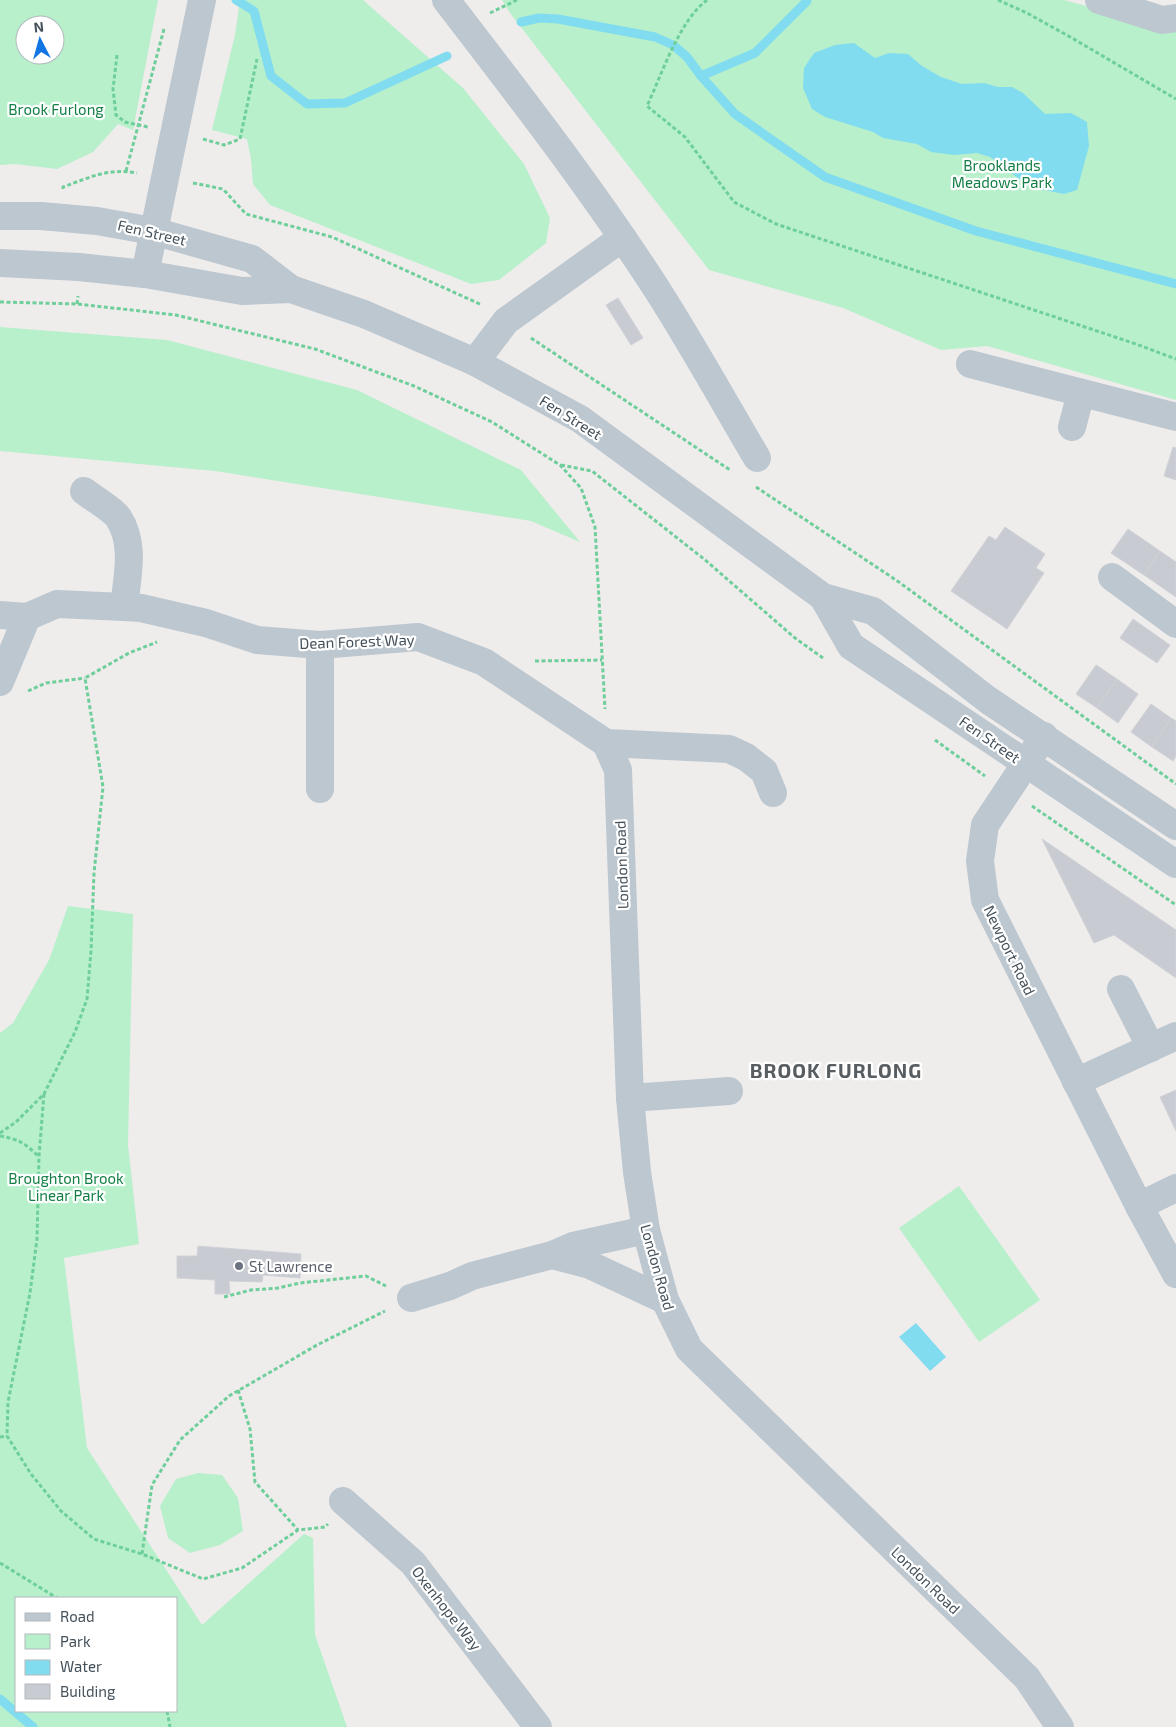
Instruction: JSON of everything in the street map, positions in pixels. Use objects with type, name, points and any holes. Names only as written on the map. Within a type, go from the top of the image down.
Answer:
[{"type":"street","points":[[446,0],[504,74],[659,292],[748,467]]},
{"type":"street","points":[[1099,0],[1162,20],[1176,18]]},
{"type":"street","points":[[145,274],[200,11]]},
{"type":"street","name":"Fen Street","points":[[0,216],[97,221],[153,231],[252,259],[291,289],[364,314],[475,362],[580,419],[823,597],[873,611],[988,700],[1176,826]]},
{"type":"street","points":[[475,362],[506,321],[622,238]]},
{"type":"street","name":"Fen Street","points":[[0,263],[79,267],[145,274],[242,291],[291,289]]},
{"type":"street","points":[[970,364],[1176,418]]},
{"type":"street","points":[[1072,427],[1081,393]]},
{"type":"street","points":[[84,492],[117,516],[127,535],[130,553],[124,607]]},
{"type":"street","points":[[1112,577],[1176,624]]},
{"type":"street","name":"Fen Street","points":[[823,597],[851,646],[1176,864]]},
{"type":"street","name":"Dean Forest Way","points":[[0,615],[27,617],[57,604],[124,607],[141,608],[206,623],[257,640],[320,645],[418,637],[484,662],[606,743]]},
{"type":"street","points":[[12,687],[27,617]]},
{"type":"street","points":[[320,645],[320,789]]},
{"type":"street","name":"Newport Road","points":[[1044,736],[985,824],[980,861],[985,900],[1139,1206],[1176,1274]]},
{"type":"street","points":[[606,743],[729,749],[746,757],[764,771],[773,793]]},
{"type":"street","name":"London Road","points":[[606,743],[618,770],[630,1098],[637,1172],[646,1230],[665,1300],[689,1349],[1027,1678],[1060,1727]]},
{"type":"street","points":[[1121,989],[1151,1048]]},
{"type":"street","points":[[1076,1082],[1176,1036]]},
{"type":"street","points":[[630,1098],[729,1091]]},
{"type":"street","points":[[1139,1206],[1176,1188]]},
{"type":"street","points":[[411,1298],[450,1286],[472,1276],[552,1255],[573,1246],[646,1230]]},
{"type":"street","points":[[552,1255],[590,1265],[665,1300]]},
{"type":"street","name":"Oxenhope Way","points":[[343,1501],[412,1563],[538,1727]]},
{"type":"path","points":[[707,0],[682,27],[647,106],[686,137],[734,202],[776,224],[1176,359]]},
{"type":"path","points":[[998,0],[1027,13],[1072,38],[1176,99]]},
{"type":"path","points":[[62,218],[64,187],[107,171],[126,171],[166,25]]},
{"type":"path","points":[[198,184],[223,189],[246,214],[332,237],[478,302],[506,321],[748,467]]},
{"type":"path","points":[[0,302],[77,304],[176,315],[315,349],[414,386],[492,422],[560,465],[581,488],[595,527],[606,743]]},
{"type":"path","points":[[755,486],[896,580],[1176,784]]},
{"type":"path","points":[[12,687],[85,678],[129,653],[163,640]]},
{"type":"path","points":[[533,661],[602,660]]},
{"type":"path","points":[[0,1135],[44,1094],[75,1032],[87,999],[94,873],[103,788],[85,678]]},
{"type":"path","points":[[44,1094],[39,1156],[37,1239],[30,1293],[8,1402],[8,1436],[31,1474],[61,1511],[94,1539],[142,1554],[203,1579],[242,1568],[298,1530],[325,1527],[343,1501]]},
{"type":"path","points":[[0,1135],[16,1138],[39,1156]]},
{"type":"path","points":[[224,1297],[251,1290],[366,1276],[411,1298]]},
{"type":"path","points":[[142,1554],[152,1485],[180,1440],[238,1390],[317,1345],[411,1298]]},
{"type":"path","points":[[238,1390],[250,1429],[255,1482],[298,1530]]},
{"type":"path","points":[[0,1437],[8,1436]]},
{"type":"path","points":[[0,1563],[55,1597]]},
{"type":"path","points":[[167,1712],[170,1727]]},
{"type":"green space","name":"Brook Furlong","points":[[0,0],[158,0],[133,130],[118,124],[93,152],[57,169],[15,164],[0,165]]},
{"type":"green space","points":[[240,0],[363,0],[463,88],[524,164],[550,218],[546,243],[499,280],[471,284],[270,205],[253,184],[247,139],[212,130],[235,35]]},
{"type":"green space","name":"Brooklands Meadows Park","points":[[502,0],[1064,0],[1176,30],[1176,400],[987,346],[941,350],[843,308],[709,270],[510,13]]},
{"type":"green space","points":[[0,327],[167,340],[357,390],[521,470],[580,542],[531,521],[215,471],[0,451]]},
{"type":"green space","name":"Broughton Brook Linear Park","points":[[68,906],[133,914],[128,1145],[139,1244],[64,1258],[87,1448],[202,1625],[304,1534],[313,1538],[315,1635],[347,1727],[0,1727],[0,1033],[13,1023],[49,960]]},
{"type":"green space","points":[[959,1186],[1040,1300],[979,1342],[899,1228]]},
{"type":"green space","points":[[198,1473],[222,1475],[238,1498],[243,1531],[220,1545],[190,1553],[168,1538],[160,1506],[176,1479]]},
{"type":"water","points":[[854,43],[875,58],[889,53],[908,54],[922,66],[941,77],[962,84],[984,83],[998,87],[1012,87],[1023,93],[1045,114],[1071,113],[1087,122],[1089,146],[1077,190],[1064,194],[1044,190],[1023,182],[990,157],[977,153],[954,155],[931,152],[917,144],[883,138],[873,132],[825,117],[812,109],[803,88],[804,68],[814,53],[835,45]]},
{"type":"water","points":[[916,1323],[946,1357],[930,1371],[899,1337]]},
{"type":"building","points":[[618,298],[643,338],[631,345],[606,305]]},
{"type":"building","points":[[1173,447],[1176,448],[1176,480],[1164,476]]},
{"type":"building","points":[[1005,527],[1045,554],[1036,568],[1044,573],[1007,629],[951,591],[989,536],[996,540]]},
{"type":"building","points":[[1128,529],[1160,551],[1144,575],[1111,553]]},
{"type":"building","points":[[1160,551],[1176,562],[1176,597],[1144,575]]},
{"type":"building","points":[[1133,619],[1170,645],[1157,663],[1120,638]]},
{"type":"building","points":[[1096,665],[1117,679],[1097,708],[1076,694]]},
{"type":"building","points":[[1117,679],[1138,694],[1118,723],[1097,708]]},
{"type":"building","points":[[1151,704],[1171,718],[1152,747],[1131,732]]},
{"type":"building","points":[[1171,718],[1176,721],[1176,756],[1173,761],[1152,747]]},
{"type":"building","points":[[1042,839],[1176,930],[1176,978],[1114,935],[1094,943]]},
{"type":"building","points":[[1176,1090],[1176,1131],[1160,1097]]},
{"type":"building","name":"St Lawrence","points":[[198,1246],[301,1254],[300,1278],[263,1275],[262,1282],[229,1281],[230,1294],[215,1294],[215,1280],[177,1278],[177,1256],[197,1256]]},
{"type":"waterway","points":[[236,0],[254,11],[271,76],[307,104],[345,103],[447,56]]},
{"type":"waterway","points":[[701,76],[755,53],[807,1]]},
{"type":"waterway","points":[[521,22],[539,18],[558,19],[655,37],[673,45],[687,57],[701,76],[735,114],[825,177],[976,231],[1176,284]]},
{"type":"waterway","points":[[0,1699],[15,1712]]},
{"type":"waterway","points":[[15,1712],[33,1727]]},
{"type":"place","name":"St Lawrence","points":[[239,1266]]},
{"type":"district","name":"BROOK FURLONG","points":[[836,1070]]}]
